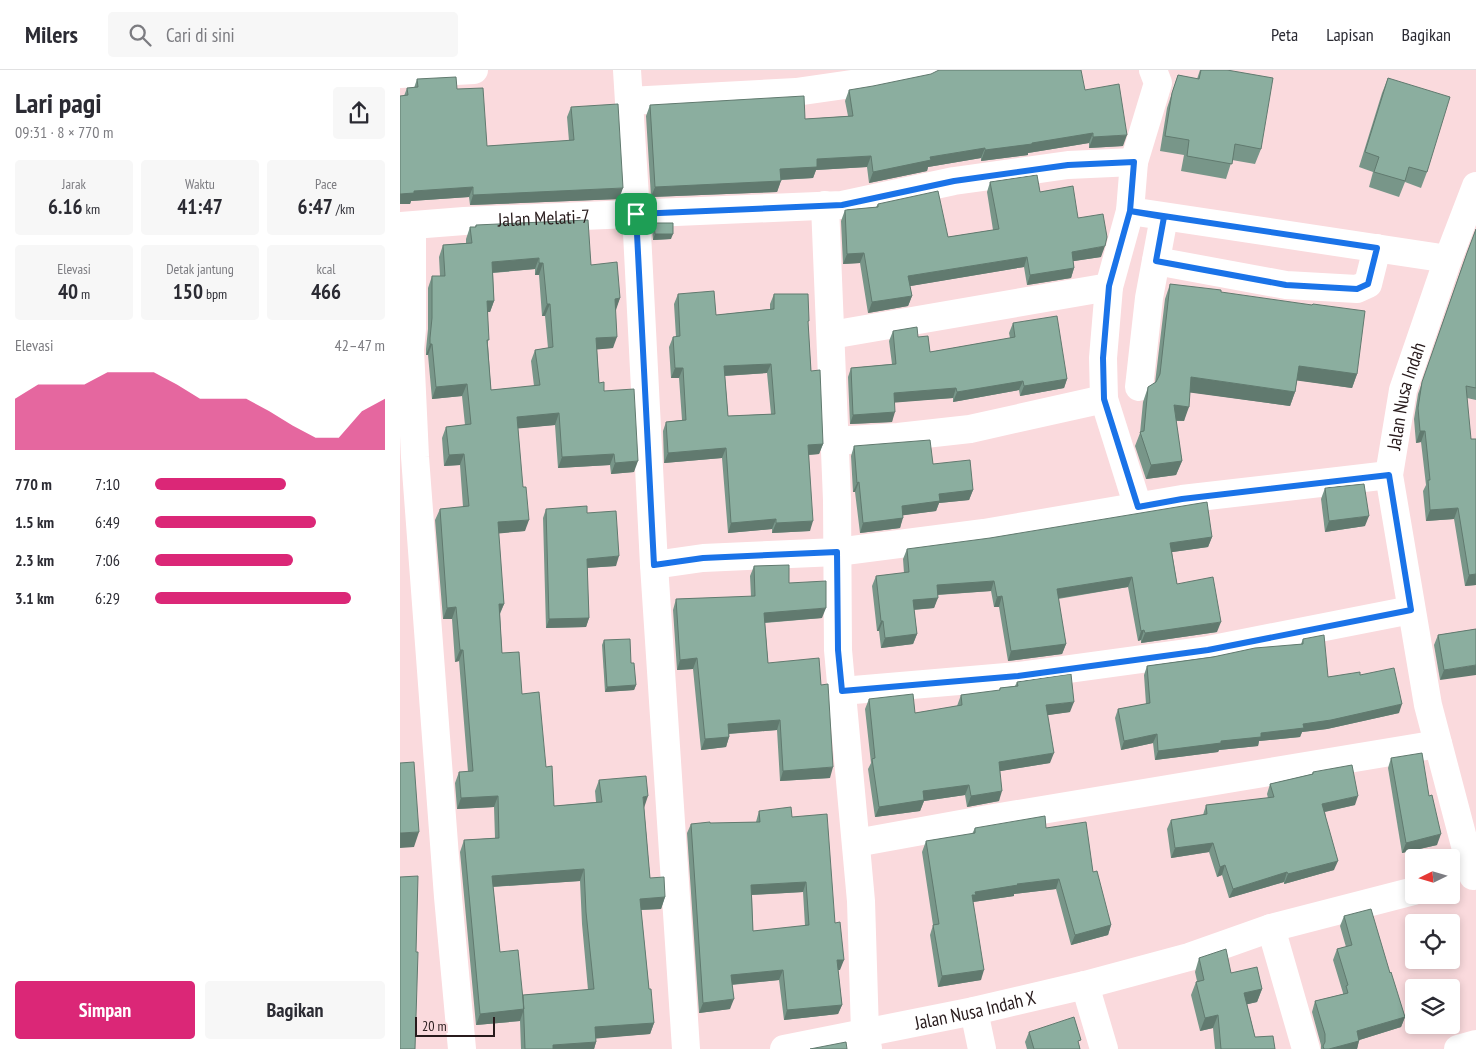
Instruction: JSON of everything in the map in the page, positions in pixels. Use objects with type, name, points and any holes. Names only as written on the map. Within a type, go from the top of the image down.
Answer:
[{"type":"street","points":[[400,74],[474,70]]},
{"type":"street","points":[[627,70],[654,565],[686,1049]]},
{"type":"street","points":[[629,101],[796,92],[866,82],[924,70]]},
{"type":"street","points":[[1138,507],[1104,399],[1103,358],[1109,286],[1130,211],[1134,162],[1158,83],[1153,70]]},
{"type":"street","name":"Jalan Melati-7","points":[[406,226],[464,221],[842,205],[954,181],[1068,165],[1134,162]]},
{"type":"street","name":"Jalan Nusa Indah","points":[[1467,877],[1428,705],[1389,475],[1403,390],[1448,259],[1476,186]]},
{"type":"street","points":[[825,205],[831,335],[838,650],[861,901],[867,1040]]},
{"type":"street","points":[[1130,211],[1448,259]]},
{"type":"street","points":[[1139,387],[1149,298],[1164,217]]},
{"type":"street","points":[[406,226],[412,329],[405,349],[408,458],[462,1049]]},
{"type":"street","points":[[1156,261],[1286,285],[1357,289],[1368,284],[1377,248]]},
{"type":"street","points":[[831,335],[1109,286]]},
{"type":"street","points":[[834,441],[898,437],[970,429],[1104,399]]},
{"type":"street","points":[[654,565],[703,558],[837,552],[984,533],[1182,499],[1389,475]]},
{"type":"street","points":[[842,691],[1018,676],[1198,651],[1411,610]]},
{"type":"street","points":[[856,843],[1438,744]]},
{"type":"street","name":"Jalan Nusa Indah X","points":[[784,1049],[867,1040],[1189,957],[1271,928],[1405,893]]},
{"type":"street","points":[[1271,928],[1306,1049]]},
{"type":"street","points":[[1085,985],[1104,1049]]},
{"type":"street","points":[[974,1011],[982,1049]]},
{"type":"street","points":[[1458,1049],[1476,1044]]},
{"type":"building","points":[[939,70],[1081,70],[1085,90],[1119,84],[1127,135],[1093,137],[1093,133],[1032,144],[985,150],[985,148],[930,157],[931,160],[873,172],[871,156],[817,159],[817,167],[780,169],[781,181],[655,187],[650,105],[804,96],[805,119],[853,116],[849,90],[931,74]]},
{"type":"building","points":[[1201,70],[1227,70],[1273,78],[1261,149],[1235,144],[1232,164],[1187,156],[1189,140],[1165,136],[1172,93],[1178,75],[1199,79]]},
{"type":"building","points":[[456,77],[457,89],[483,88],[487,146],[574,140],[571,107],[618,104],[623,188],[473,195],[473,187],[414,191],[414,193],[400,194],[400,96],[408,95],[407,88],[418,87],[417,79]]},
{"type":"building","points":[[1388,78],[1450,97],[1427,172],[1409,167],[1405,181],[1374,172],[1379,157],[1365,152]]},
{"type":"building","points":[[1037,175],[1040,192],[1073,186],[1078,218],[1103,214],[1107,237],[1105,246],[1072,252],[1074,268],[1030,275],[1027,257],[908,276],[912,296],[872,302],[864,253],[847,254],[845,210],[878,207],[878,204],[938,191],[948,237],[999,229],[990,182]]},
{"type":"building","points":[[588,220],[591,265],[617,262],[620,298],[615,299],[617,337],[596,338],[599,383],[604,382],[604,391],[634,389],[638,461],[615,463],[614,454],[562,457],[559,413],[517,417],[523,487],[526,487],[529,520],[498,522],[504,604],[499,604],[502,653],[519,652],[522,694],[539,692],[546,767],[552,766],[554,806],[602,802],[599,780],[646,776],[648,796],[643,797],[650,878],[664,877],[665,897],[640,899],[654,1023],[595,1027],[596,1042],[553,1045],[553,1049],[525,1049],[524,1009],[480,1014],[464,840],[499,838],[498,796],[461,798],[459,772],[473,771],[463,650],[460,650],[456,607],[447,608],[440,509],[469,506],[464,454],[449,455],[446,427],[471,424],[467,384],[436,387],[432,344],[430,344],[432,276],[445,276],[443,245],[472,243],[470,227],[476,227],[476,225]],"holes":[[[539,258],[539,263],[543,263],[547,304],[550,304],[553,347],[535,350],[540,385],[491,390],[487,340],[489,340],[487,301],[494,301],[492,262]],[[584,869],[586,912],[594,989],[523,995],[523,1002],[518,950],[500,952],[492,876]]]},
{"type":"building","points":[[654,223],[673,223],[673,234],[655,234]]},
{"type":"building","points":[[1476,229],[1476,388],[1466,386],[1471,439],[1476,439],[1476,574],[1469,575],[1458,508],[1430,510],[1428,480],[1430,480],[1425,431],[1420,431],[1418,408],[1422,382]]},
{"type":"building","points":[[1170,284],[1365,311],[1357,374],[1299,366],[1295,392],[1191,377],[1189,407],[1174,405],[1182,461],[1151,465],[1140,432],[1144,431],[1148,387],[1156,382],[1160,374]]},
{"type":"building","points":[[714,291],[716,315],[774,309],[774,294],[808,294],[811,371],[820,370],[823,444],[808,445],[813,521],[776,523],[776,519],[731,523],[726,448],[668,453],[666,422],[686,420],[683,368],[675,368],[673,337],[680,336],[678,294]],"holes":[[[771,364],[775,414],[728,416],[724,366]]]},
{"type":"building","points":[[1057,316],[1067,379],[1024,386],[1023,381],[957,392],[956,388],[894,393],[895,412],[853,415],[851,368],[896,364],[893,331],[917,327],[918,337],[928,336],[930,352],[1015,337],[1013,323]]},
{"type":"building","points":[[930,440],[933,464],[970,460],[973,490],[939,494],[940,501],[902,506],[903,518],[863,523],[854,446]]},
{"type":"building","points":[[1364,484],[1369,516],[1329,521],[1325,488]]},
{"type":"building","points":[[1207,502],[1212,537],[1170,543],[1177,584],[1213,577],[1221,622],[1145,633],[1144,630],[1141,631],[1132,577],[1057,589],[1066,644],[1011,651],[1002,596],[997,597],[994,581],[937,585],[938,598],[913,600],[917,634],[885,638],[883,621],[881,621],[876,576],[909,572],[907,549],[990,538]]},
{"type":"building","points":[[587,506],[587,513],[616,511],[619,556],[587,559],[589,618],[549,619],[546,509]]},
{"type":"building","points":[[789,565],[789,583],[826,581],[826,608],[764,613],[768,663],[819,658],[821,685],[828,684],[833,767],[783,771],[780,720],[728,724],[729,737],[705,739],[697,658],[680,660],[676,599],[755,596],[754,566]]},
{"type":"building","points":[[1476,629],[1476,665],[1444,670],[1438,635]]},
{"type":"building","points":[[1324,635],[1328,677],[1360,672],[1360,675],[1394,668],[1402,704],[1331,720],[1303,724],[1304,728],[1261,733],[1261,737],[1221,741],[1221,743],[1158,751],[1157,734],[1124,741],[1118,709],[1150,703],[1147,666],[1213,657],[1255,648],[1303,644],[1303,639]]},
{"type":"building","points":[[630,639],[631,663],[634,663],[636,685],[607,687],[604,640]]},
{"type":"building","points":[[1071,674],[1074,702],[1046,705],[1054,753],[999,762],[1002,791],[971,796],[969,785],[923,791],[924,800],[879,807],[872,759],[875,758],[869,699],[913,694],[915,713],[962,705],[961,695],[1000,690],[1000,688],[1018,686],[1017,682]]},
{"type":"building","points":[[1422,753],[1429,796],[1432,795],[1441,834],[1406,843],[1391,758]]},
{"type":"building","points":[[414,762],[419,832],[400,833],[400,763]]},
{"type":"building","points":[[1352,765],[1358,796],[1322,804],[1338,861],[1288,874],[1287,872],[1233,889],[1225,865],[1220,867],[1213,843],[1175,848],[1171,820],[1207,814],[1206,805],[1274,797],[1270,784],[1313,774],[1313,772]]},
{"type":"building","points":[[791,807],[792,817],[827,814],[835,923],[840,922],[844,960],[837,960],[842,1005],[787,1010],[783,970],[731,975],[734,999],[703,1003],[691,824],[760,822],[759,811]],"holes":[[[806,882],[809,925],[753,931],[751,885]]]},
{"type":"building","points":[[1045,816],[1046,828],[1086,822],[1093,872],[1097,871],[1111,925],[1075,935],[1059,879],[975,892],[976,895],[972,895],[984,970],[942,976],[933,925],[939,924],[926,841],[975,833],[975,828]]},
{"type":"building","points":[[418,876],[415,1049],[400,1049],[400,877]]},
{"type":"building","points":[[1371,909],[1405,1017],[1357,1031],[1359,1041],[1324,1049],[1325,1034],[1315,1001],[1348,993],[1346,986],[1348,985],[1337,949],[1352,945],[1344,916]]},
{"type":"building","points":[[1226,949],[1231,973],[1257,967],[1262,989],[1244,993],[1255,1037],[1273,1036],[1275,1049],[1221,1049],[1218,1015],[1205,1018],[1196,982],[1204,980],[1199,958]]},
{"type":"building","points":[[1074,1017],[1081,1040],[1078,1041],[1080,1049],[1034,1049],[1029,1032]]},
{"type":"building","points":[[846,1042],[847,1049],[810,1049]]},
{"type":"route","points":[[636,214],[654,565],[703,558],[837,552],[838,650],[842,691],[1018,676],[1208,650],[1411,610],[1389,475],[1182,499],[1138,507],[1104,399],[1103,358],[1109,286],[1130,211],[1377,248],[1368,284],[1357,289],[1286,285],[1156,261],[1164,217],[1130,211],[1134,162],[1068,165],[954,181],[842,205],[636,214]]}]
